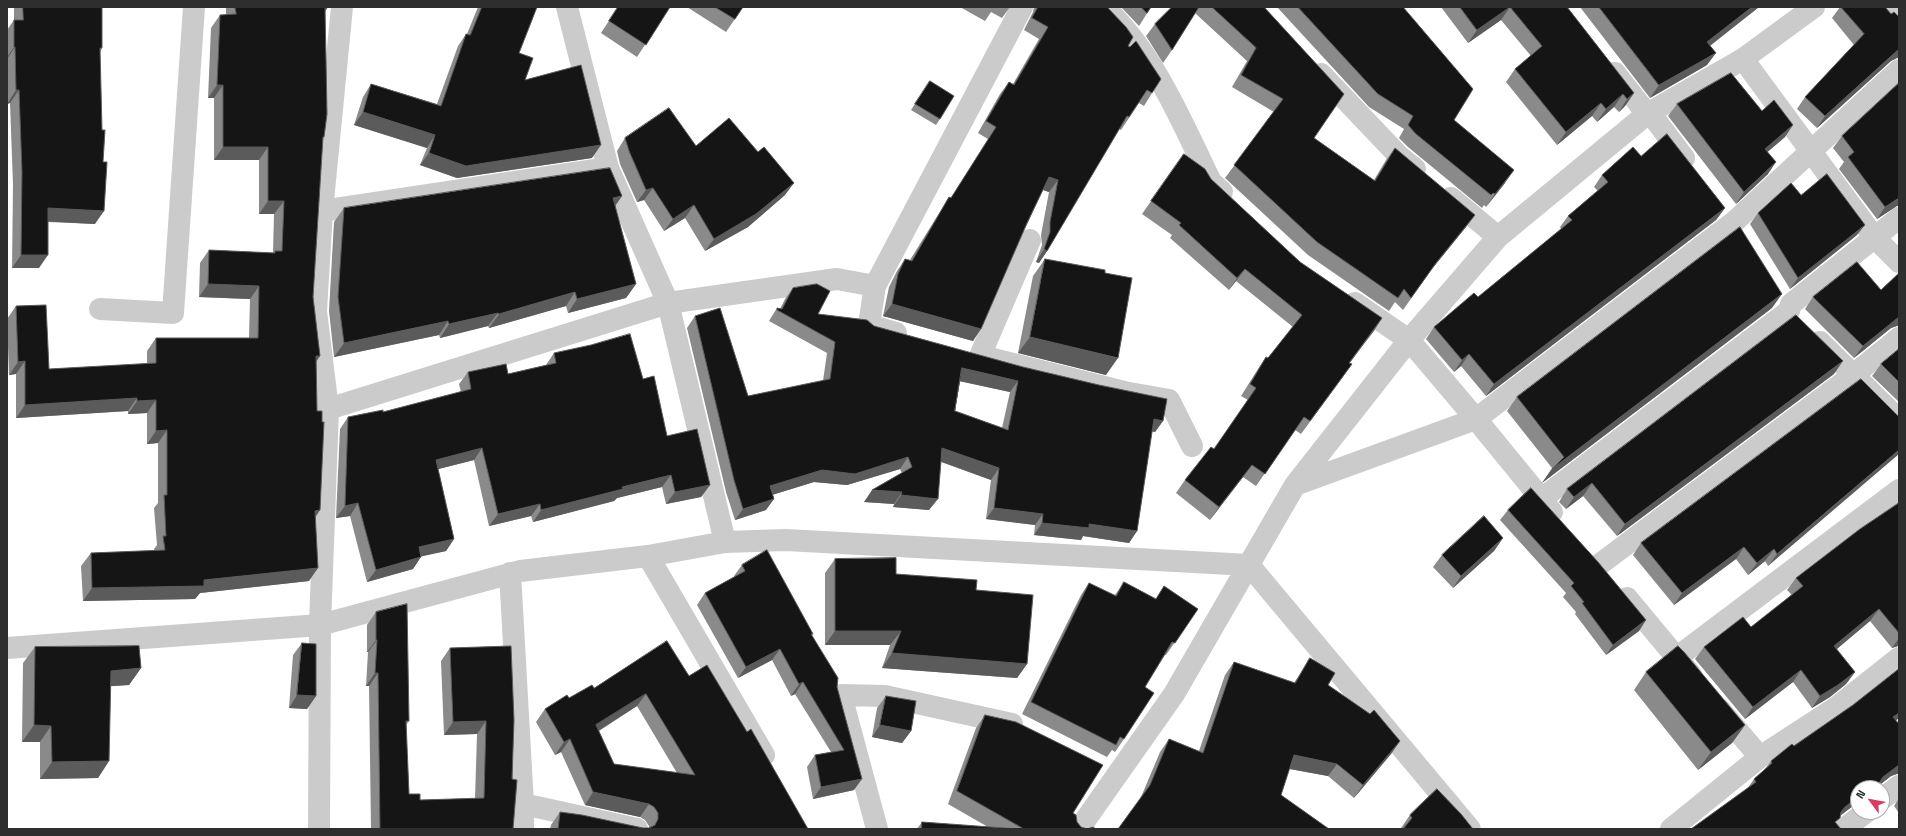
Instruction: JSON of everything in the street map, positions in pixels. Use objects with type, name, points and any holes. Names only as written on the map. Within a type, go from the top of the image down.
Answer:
[{"type":"street","points":[[100,309],[172,313],[194,7]]},
{"type":"street","points":[[319,829],[320,625],[328,409],[316,311],[322,211],[342,7]]},
{"type":"street","points":[[567,7],[608,168],[668,303],[725,542]]},
{"type":"street","points":[[913,337],[869,325],[875,286],[1022,7]]},
{"type":"street","points":[[1104,7],[1127,32],[1166,89],[1211,182],[1239,208]]},
{"type":"street","points":[[1079,829],[1174,694],[1295,484],[1409,340],[1498,237],[1652,118],[1743,59],[1814,7]]},
{"type":"street","points":[[1890,7],[1899,21]]},
{"type":"street","points":[[1603,57],[1695,172]]},
{"type":"street","points":[[1743,59],[1874,237],[1899,262]]},
{"type":"street","points":[[1307,60],[1398,156],[1498,237]]},
{"type":"street","points":[[1295,484],[1476,419],[1734,222],[1899,70]]},
{"type":"street","points":[[322,211],[608,168]]},
{"type":"street","points":[[1720,204],[1734,222],[1746,242]]},
{"type":"street","points":[[1540,500],[1789,312],[1791,304],[1899,218]]},
{"type":"street","points":[[980,356],[1030,240]]},
{"type":"street","points":[[328,409],[668,303],[837,279],[875,286]]},
{"type":"street","points":[[1339,292],[1409,340],[1476,419],[1540,500],[1567,529]]},
{"type":"street","points":[[1777,292],[1789,312],[1794,315],[1852,376],[1899,420]]},
{"type":"street","points":[[1760,757],[1594,558],[1852,376],[1899,338]]},
{"type":"street","points":[[958,350],[1124,392],[1169,400],[1192,446]]},
{"type":"street","points":[[1676,658],[1899,490]]},
{"type":"street","points":[[7,648],[320,625],[510,573],[648,556],[725,542],[786,540],[1249,566],[1470,829]]},
{"type":"street","points":[[648,556],[774,772]]},
{"type":"street","points":[[510,573],[523,804],[523,829]]},
{"type":"street","points":[[1672,829],[1760,757],[1837,707],[1899,658]]},
{"type":"street","points":[[877,829],[841,695],[885,696],[1011,723],[1032,734]]},
{"type":"street","points":[[1096,765],[1117,776]]},
{"type":"street","points":[[1890,793],[1899,786]]},
{"type":"street","points":[[523,804],[637,829]]},
{"type":"street","points":[[1844,829],[1856,820]]},
{"type":"building","points":[[23,7],[102,7],[102,48],[100,48],[102,130],[105,130],[103,162],[107,162],[104,211],[48,208],[48,255],[21,255],[22,172],[19,90],[16,90],[14,20],[23,20]]},
{"type":"building","points":[[235,7],[325,7],[327,114],[323,137],[313,297],[320,356],[316,356],[317,411],[322,411],[322,422],[324,422],[320,510],[315,511],[318,568],[204,580],[204,586],[92,588],[91,553],[165,550],[163,536],[166,536],[164,495],[167,495],[167,430],[156,431],[156,400],[137,401],[137,398],[25,405],[25,361],[18,362],[16,306],[46,305],[49,369],[156,363],[156,338],[258,338],[259,286],[208,284],[209,250],[275,253],[275,251],[282,251],[284,201],[268,201],[268,147],[223,147],[223,85],[217,85],[220,15],[236,14]]},
{"type":"building","points":[[482,7],[537,7],[519,53],[533,58],[525,80],[581,65],[601,145],[466,166],[429,153],[435,135],[363,112],[371,84],[441,106],[466,34],[470,35]]},
{"type":"building","points":[[618,7],[670,7],[646,45],[609,21]]},
{"type":"building","points":[[715,7],[743,7],[735,19]]},
{"type":"building","points":[[1038,7],[1107,7],[1126,27],[1133,37],[1128,46],[1130,47],[1136,41],[1161,79],[1152,93],[1147,90],[1129,117],[1127,116],[1047,251],[1044,249],[1050,232],[1050,222],[1058,180],[1049,177],[1027,223],[981,329],[892,304],[898,274],[905,259],[912,261],[949,197],[951,198],[996,127],[986,121],[1009,82],[1014,85],[1048,27],[1032,18]]},
{"type":"building","points":[[1141,7],[1151,7],[1147,13]]},
{"type":"building","points":[[1172,7],[1199,7],[1172,50],[1155,24]]},
{"type":"building","points":[[1212,7],[1264,7],[1344,94],[1314,138],[1375,181],[1395,148],[1475,215],[1436,263],[1411,298],[1404,289],[1398,298],[1317,242],[1234,165],[1283,99],[1241,75],[1256,48]]},
{"type":"building","points":[[1298,7],[1403,7],[1473,89],[1454,120],[1514,170],[1495,194],[1493,193],[1491,195],[1416,134],[1408,125],[1413,116],[1378,94]]},
{"type":"building","points":[[1460,7],[1510,7],[1477,30]]},
{"type":"building","points":[[1510,7],[1567,7],[1634,93],[1627,99],[1623,94],[1606,109],[1601,103],[1566,132],[1515,69],[1542,46]]},
{"type":"building","points":[[1599,7],[1752,7],[1707,42],[1716,53],[1659,85]]},
{"type":"building","points":[[1841,7],[1885,7],[1891,14],[1894,12],[1899,17],[1899,49],[1825,116],[1805,97],[1864,34]]},
{"type":"building","points":[[1731,73],[1762,111],[1774,100],[1793,125],[1765,149],[1776,162],[1744,192],[1677,104]]},
{"type":"building","points":[[930,81],[954,96],[940,119],[915,104]]},
{"type":"building","points":[[1899,83],[1899,198],[1885,207],[1848,157],[1854,152],[1842,136]]},
{"type":"building","points":[[669,108],[696,146],[729,118],[758,152],[764,147],[794,183],[756,214],[714,239],[694,205],[673,219],[653,188],[646,190],[625,138]]},
{"type":"building","points":[[1667,134],[1725,208],[1494,384],[1469,354],[1462,360],[1434,327],[1474,293],[1478,297],[1572,220],[1568,216],[1608,182],[1602,175],[1633,147],[1641,156]]},
{"type":"building","points":[[1184,154],[1205,169],[1211,179],[1300,262],[1382,318],[1349,363],[1352,364],[1310,421],[1304,417],[1265,474],[1252,465],[1219,507],[1185,480],[1211,447],[1214,449],[1256,388],[1250,384],[1266,357],[1268,358],[1302,315],[1245,269],[1237,278],[1179,225],[1181,223],[1151,201]]},
{"type":"building","points":[[610,168],[622,196],[613,198],[636,284],[577,299],[575,292],[499,314],[449,324],[448,321],[344,343],[338,297],[344,208]]},
{"type":"building","points":[[1827,174],[1865,225],[1798,278],[1758,213],[1791,183],[1801,195]]},
{"type":"building","points":[[1740,227],[1782,294],[1552,469],[1564,457],[1517,397]]},
{"type":"building","points":[[1045,259],[1105,270],[1105,273],[1132,278],[1118,358],[1030,337]]},
{"type":"building","points":[[1857,262],[1881,290],[1899,273],[1899,317],[1863,346],[1813,297]]},
{"type":"building","points":[[817,284],[830,291],[818,314],[867,320],[874,326],[1023,367],[1167,399],[1163,421],[1154,419],[1137,531],[1089,524],[1089,528],[1042,523],[1043,514],[994,508],[999,468],[942,448],[938,499],[901,495],[902,492],[872,490],[912,467],[908,457],[855,474],[822,470],[770,486],[774,499],[743,509],[734,480],[695,316],[720,308],[748,396],[830,379],[835,342],[777,310],[777,308],[782,309],[793,288]],"holes":[[[962,368],[1018,381],[1008,430],[955,411]]]},
{"type":"building","points":[[1796,315],[1843,361],[1625,524],[1592,483],[1574,497],[1567,489]]},
{"type":"building","points":[[630,334],[643,379],[654,376],[667,436],[697,429],[710,485],[675,492],[671,475],[541,510],[540,504],[498,514],[482,448],[436,460],[454,539],[419,547],[421,557],[376,570],[358,503],[345,506],[348,417],[383,410],[383,412],[471,389],[468,372],[506,364],[508,374],[556,363],[554,353],[591,345]]},
{"type":"building","points":[[1899,349],[1899,382],[1881,364]]},
{"type":"building","points":[[1861,379],[1899,417],[1899,450],[1777,554],[1774,549],[1757,563],[1744,547],[1682,593],[1641,543]]},
{"type":"building","points":[[1531,488],[1598,562],[1646,620],[1613,645],[1582,603],[1584,602],[1571,586],[1574,583],[1508,510]]},
{"type":"building","points":[[1899,503],[1899,633],[1879,609],[1834,646],[1855,672],[1820,696],[1801,670],[1753,707],[1704,647],[1743,617],[1751,627],[1803,586],[1796,578],[1860,529]]},
{"type":"building","points":[[1484,516],[1503,538],[1461,576],[1442,555]]},
{"type":"building","points":[[767,550],[813,634],[811,634],[838,678],[837,687],[862,779],[821,787],[815,755],[844,750],[803,682],[799,684],[780,649],[746,667],[705,593],[745,571],[742,565]]},
{"type":"building","points":[[896,558],[896,574],[977,580],[976,590],[1033,595],[1027,664],[892,653],[901,631],[835,631],[835,559]]},
{"type":"building","points":[[1124,582],[1156,599],[1164,586],[1198,609],[1175,643],[1172,642],[1145,687],[1154,693],[1124,739],[1120,737],[1116,745],[1031,702],[1089,583],[1116,596]]},
{"type":"building","points":[[407,604],[409,721],[406,721],[409,794],[420,794],[420,800],[484,798],[486,721],[453,722],[450,648],[511,646],[514,720],[512,779],[517,780],[513,829],[380,829],[378,673],[375,673],[377,640],[376,612]]},
{"type":"building","points":[[667,641],[689,676],[707,665],[747,732],[751,729],[808,829],[558,829],[560,812],[582,815],[643,828],[649,828],[655,825],[658,819],[658,813],[654,807],[649,804],[593,792],[570,739],[564,742],[545,709],[567,695],[569,698],[592,685],[594,688]],"holes":[[[646,694],[695,775],[614,764],[596,725]]]},
{"type":"building","points":[[302,643],[316,644],[316,696],[297,695]]},
{"type":"building","points":[[139,646],[141,668],[111,671],[109,761],[52,762],[51,726],[34,725],[35,647]]},
{"type":"building","points":[[1678,646],[1745,725],[1711,752],[1646,672]]},
{"type":"building","points":[[1310,658],[1335,673],[1328,685],[1370,714],[1374,710],[1400,741],[1363,785],[1337,764],[1294,755],[1281,795],[1329,829],[1118,829],[1150,785],[1169,739],[1203,753],[1234,662],[1295,683]]},
{"type":"building","points":[[1899,669],[1899,713],[1893,717],[1899,724],[1899,765],[1881,780],[1850,780],[1850,803],[1841,812],[1840,818],[1835,822],[1841,829],[1691,829],[1756,782],[1754,779],[1772,763],[1771,761],[1792,744],[1794,746],[1853,705]]},
{"type":"building","points":[[886,696],[916,701],[911,731],[880,725]]},
{"type":"building","points":[[985,715],[1016,722],[1103,765],[1073,813],[1076,815],[1077,822],[1081,827],[1087,829],[1024,829],[957,791]]},
{"type":"building","points":[[1437,789],[1473,829],[1403,829],[1412,818],[1410,815]]},
{"type":"building","points":[[922,822],[1018,829],[922,829]]}]
